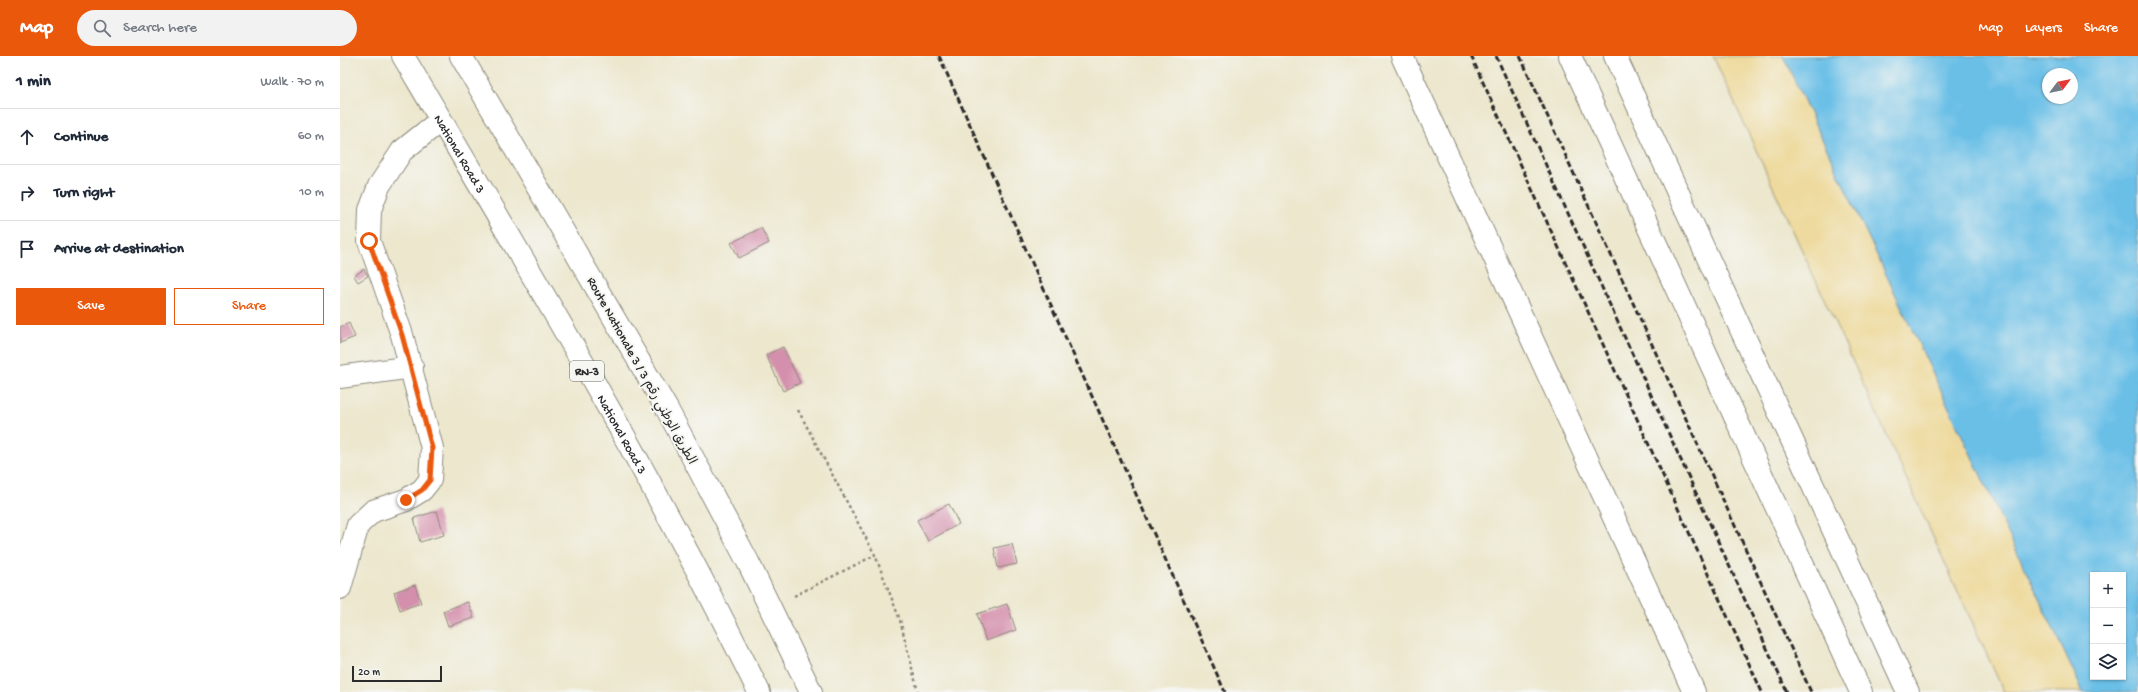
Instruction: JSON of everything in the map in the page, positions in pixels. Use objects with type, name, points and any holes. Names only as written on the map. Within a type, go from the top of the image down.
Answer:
[{"type":"main road","name":"National Road 3","points":[[403,56],[532,273],[657,496],[759,692]]},
{"type":"main road","name":"Route Nationale 3 / الطريق الوطني رقم 3","points":[[461,56],[667,408],[812,692]]},
{"type":"main road","points":[[1402,56],[1694,692]]},
{"type":"main road","points":[[1570,56],[1860,692]]},
{"type":"main road","points":[[1615,56],[1908,692]]},
{"type":"main road","points":[[340,588],[358,525],[373,511],[406,500],[422,490],[430,480],[432,448],[412,367],[369,241],[370,210],[379,186],[402,151],[441,120]]},
{"type":"main road","points":[[340,377],[412,367]]},
{"type":"path","points":[[798,410],[875,555],[900,620],[918,692]]},
{"type":"path","points":[[770,608],[875,555]]},
{"type":"sand","points":[[1713,56],[1783,56],[2083,692],[2004,692]]},
{"type":"water","points":[[1783,56],[2138,56],[2138,692],[2083,692]]},
{"type":"building","points":[[761,228],[769,243],[739,258],[731,243]]},
{"type":"building","points":[[364,269],[368,276],[358,282],[354,276]]},
{"type":"building","points":[[349,323],[355,337],[340,343],[340,327]]},
{"type":"building","points":[[783,347],[800,383],[783,391],[766,355]]},
{"type":"building","points":[[949,504],[959,524],[928,541],[917,520]]},
{"type":"building","points":[[437,511],[444,535],[420,542],[414,518]]},
{"type":"building","points":[[1012,544],[1017,564],[998,568],[994,548]]},
{"type":"building","points":[[415,585],[421,603],[400,610],[394,592]]},
{"type":"building","points":[[468,602],[474,618],[448,626],[443,611]]},
{"type":"building","points":[[1007,604],[1016,630],[986,641],[977,614]]},
{"type":"railway","points":[[939,56],[1225,692]]},
{"type":"railway","points":[[1471,56],[1762,692]]},
{"type":"railway","points":[[1496,56],[1787,692]]},
{"type":"railway","points":[[1520,56],[1811,692]]},
{"type":"route","points":[[369,241],[402,335],[420,396],[432,448],[430,480],[422,490],[406,500]]}]
